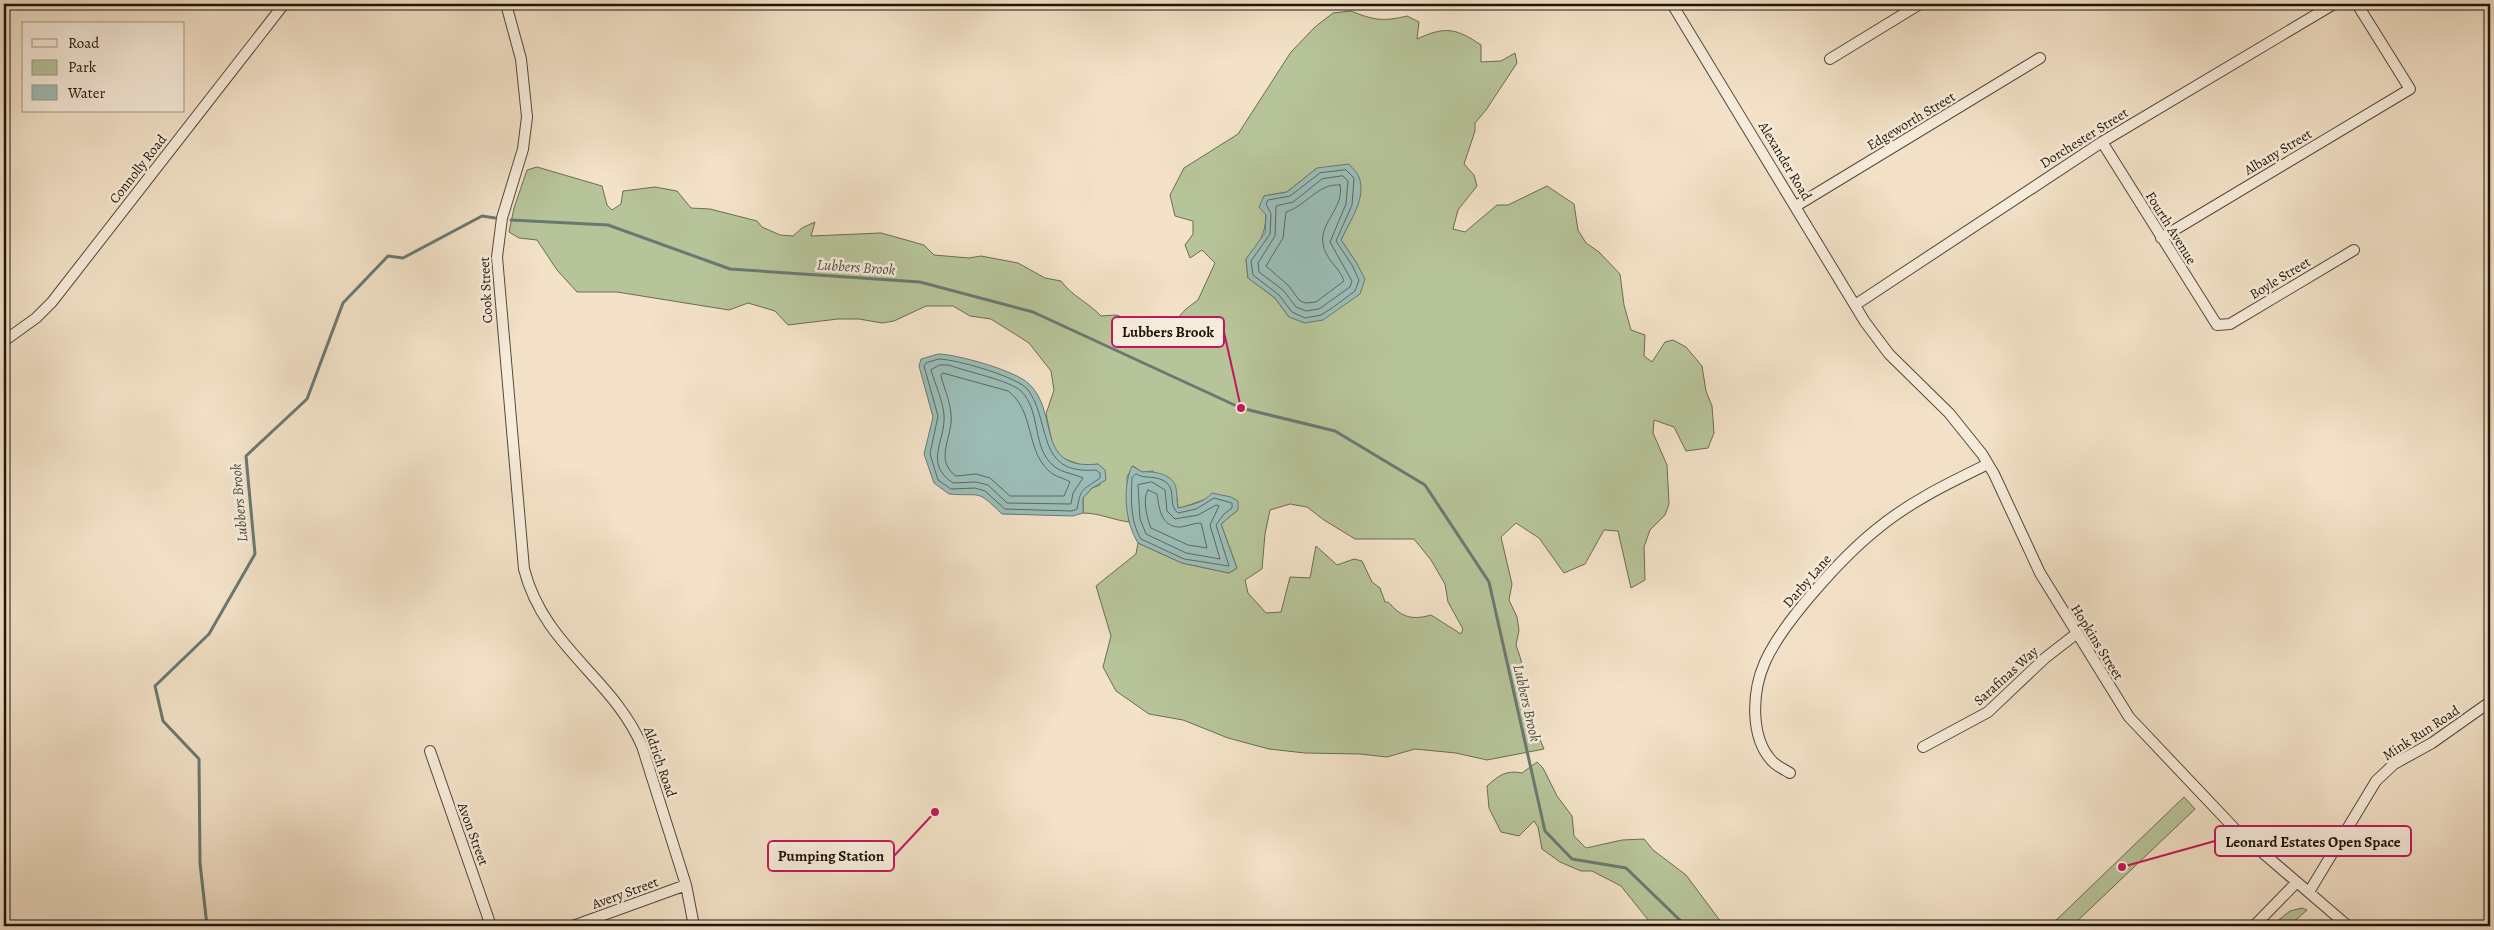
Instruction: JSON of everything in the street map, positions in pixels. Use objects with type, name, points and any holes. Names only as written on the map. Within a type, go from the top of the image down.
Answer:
[{"type":"street","name":"Connolly Road","points":[[4,341],[36,318],[52,302],[284,4]]},
{"type":"street","name":"Cook Street","points":[[506,4],[521,59],[527,117],[523,150],[502,218],[497,257],[511,435],[523,562],[527,579]]},
{"type":"street","name":"Alexander Road","points":[[1672,4],[1873,333]]},
{"type":"street","points":[[1830,59],[1920,4]]},
{"type":"street","name":"Dorchester Street","points":[[1855,305],[2102,142],[2334,4]]},
{"type":"street","name":"Albany Street","points":[[2161,238],[2410,89],[2357,4]]},
{"type":"street","name":"Edgeworth Street","points":[[1796,206],[2040,58]]},
{"type":"street","name":"Fourth Avenue","points":[[2102,142],[2212,321],[2220,326]]},
{"type":"street","name":"Boyle Street","points":[[2220,326],[2230,324],[2354,250]]},
{"type":"street","name":"Hopkins Street","points":[[1873,333],[1908,376],[1957,423],[1988,464],[2031,556],[2076,634],[2125,711],[2147,738],[2216,812],[2348,926]]},
{"type":"street","name":"Darby Lane","points":[[1790,773],[1774,763],[1765,751],[1759,734],[1755,710],[1764,663],[1777,640],[1829,576],[1876,529],[1913,503],[1988,464]]},
{"type":"street","name":"Aldrich Road","points":[[527,579],[534,599],[550,628],[624,712],[634,728],[642,746],[686,885],[694,926]]},
{"type":"street","name":"Sarafinas Way","points":[[1923,746],[1988,712],[2031,671],[2076,634]]},
{"type":"street","name":"Mink Run Road","points":[[2309,892],[2376,781],[2394,764],[2432,743],[2490,702]]},
{"type":"street","name":"Avon Street","points":[[430,751],[491,926]]},
{"type":"street","points":[[2254,926],[2280,902],[2296,883]]},
{"type":"street","name":"Avery Street","points":[[573,926],[686,885]]},
{"type":"green space","points":[[1351,11],[1372,18],[1385,19],[1407,16],[1419,22],[1417,39],[1435,32],[1457,32],[1481,45],[1481,62],[1501,61],[1515,53],[1517,63],[1486,110],[1475,123],[1475,131],[1464,164],[1474,175],[1477,186],[1458,210],[1453,229],[1465,232],[1497,205],[1508,205],[1547,186],[1574,204],[1578,230],[1586,243],[1599,252],[1620,274],[1624,305],[1631,330],[1645,335],[1644,356],[1652,362],[1665,342],[1673,340],[1686,347],[1702,366],[1706,391],[1712,406],[1714,433],[1708,448],[1686,451],[1674,427],[1654,420],[1653,433],[1667,465],[1669,504],[1665,515],[1650,530],[1644,547],[1645,580],[1631,588],[1618,531],[1604,530],[1585,564],[1564,573],[1539,538],[1516,523],[1501,537],[1512,584],[1509,600],[1517,617],[1519,630],[1516,645],[1521,660],[1524,689],[1535,728],[1544,749],[1487,760],[1456,753],[1415,749],[1387,757],[1360,754],[1305,753],[1269,749],[1228,738],[1183,720],[1149,714],[1116,691],[1103,667],[1111,636],[1096,586],[1136,554],[1138,543],[1182,563],[1229,573],[1237,568],[1221,524],[1238,510],[1206,499],[1178,509],[1177,498],[1153,471],[1142,472],[1133,466],[1127,477],[1129,522],[1083,513],[1083,498],[1092,488],[1100,485],[1098,464],[1084,466],[1062,458],[1053,447],[1046,414],[1054,390],[1051,371],[1029,343],[991,319],[970,316],[953,306],[926,306],[894,321],[882,323],[859,319],[838,319],[788,325],[775,311],[748,303],[729,310],[617,292],[577,292],[557,270],[537,240],[519,238],[509,232],[514,208],[527,170],[537,167],[602,186],[607,205],[612,210],[621,204],[623,191],[655,187],[677,191],[691,208],[710,209],[757,221],[762,227],[780,235],[793,236],[802,228],[815,222],[811,236],[881,233],[924,245],[934,255],[969,258],[981,256],[1018,263],[1045,278],[1061,281],[1070,291],[1101,316],[1116,315],[1150,325],[1163,326],[1174,322],[1198,300],[1215,263],[1202,250],[1190,258],[1185,245],[1193,234],[1193,221],[1175,216],[1170,195],[1184,168],[1238,134],[1291,52],[1315,27],[1333,13]],"holes":[[[1317,168],[1357,206],[1341,240],[1356,262],[1289,317],[1275,298],[1248,278],[1246,259],[1262,237],[1266,215],[1264,196],[1287,192]],[[1290,504],[1307,507],[1355,539],[1414,539],[1431,560],[1445,584],[1448,602],[1463,629],[1461,634],[1431,615],[1421,617],[1403,615],[1389,603],[1385,602],[1380,588],[1372,582],[1362,561],[1354,559],[1337,565],[1316,546],[1310,578],[1290,577],[1281,612],[1266,613],[1248,593],[1245,580],[1262,569],[1265,534],[1270,510]]]},
{"type":"green space","points":[[1537,762],[1543,768],[1557,796],[1572,816],[1574,836],[1586,848],[1622,840],[1644,839],[1653,850],[1686,875],[1724,926],[1653,926],[1621,886],[1592,871],[1581,871],[1560,862],[1542,849],[1538,827],[1534,821],[1519,836],[1501,832],[1489,808],[1487,786],[1503,774],[1511,772],[1522,773]]},
{"type":"green space","points":[[2184,797],[2195,809],[2072,926],[2050,926]]},
{"type":"green space","points":[[2302,908],[2307,910],[2289,926],[2271,926],[2290,911]]},
{"type":"water","points":[[1349,164],[1359,177],[1361,194],[1356,210],[1341,240],[1365,279],[1360,294],[1323,320],[1305,323],[1289,317],[1275,298],[1248,278],[1246,259],[1265,233],[1266,215],[1259,207],[1264,196],[1287,192],[1317,168]]},
{"type":"water","points":[[938,354],[986,364],[1012,374],[1029,384],[1038,396],[1044,410],[1051,438],[1056,449],[1065,459],[1078,464],[1098,464],[1105,470],[1106,480],[1092,488],[1083,498],[1083,513],[1073,516],[1002,514],[987,500],[978,495],[949,494],[934,483],[924,454],[933,417],[919,366],[921,359]]},
{"type":"water","points":[[1132,466],[1142,472],[1162,474],[1171,479],[1176,488],[1178,508],[1192,505],[1212,493],[1231,497],[1238,501],[1238,510],[1221,524],[1237,568],[1229,573],[1182,563],[1138,543],[1130,525],[1126,505],[1127,484]]},
{"type":"waterway","name":"Lubbers Brook","points":[[207,926],[200,863],[199,759],[163,721],[155,686],[209,634],[255,554],[246,456],[307,399],[343,303],[388,256],[403,258],[482,216],[495,218]]},
{"type":"waterway","name":"Lubbers Brook","points":[[511,220],[608,225],[730,269],[920,282],[1033,312],[1241,408],[1335,431],[1425,485],[1489,582],[1545,831],[1572,859],[1626,868],[1686,926]]},
{"type":"place","name":"Lubbers Brook","points":[[1241,408]]},
{"type":"place","name":"Pumping Station","points":[[935,812]]},
{"type":"place","name":"Leonard Estates Open Space","points":[[2122,867]]}]
